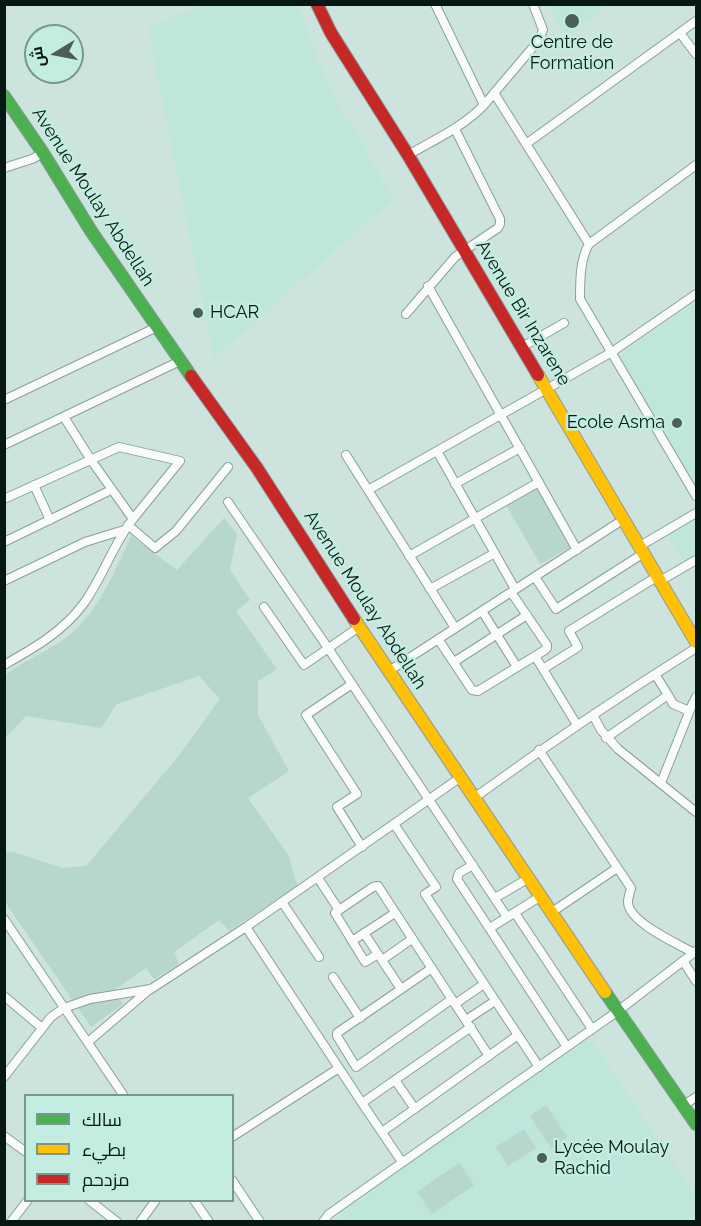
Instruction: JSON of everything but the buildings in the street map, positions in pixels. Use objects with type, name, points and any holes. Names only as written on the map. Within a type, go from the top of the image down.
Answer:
[{"type":"main road","name":"Avenue Bir Inzarene","points":[[317,4],[331,33],[465,250],[696,642]]},
{"type":"main road","name":"Avenue Moulay Abdellah","points":[[4,96],[43,153],[91,231],[257,468],[359,627],[696,1124]]},
{"type":"street","points":[[435,4],[484,105]]},
{"type":"street","points":[[408,155],[455,129],[476,113],[539,40],[543,30],[533,4]]},
{"type":"street","points":[[526,144],[696,21]]},
{"type":"street","points":[[680,33],[696,54]]},
{"type":"street","points":[[494,93],[589,244]]},
{"type":"street","points":[[406,314],[455,257],[498,228],[500,224],[500,219],[455,129]]},
{"type":"street","points":[[4,168],[43,153]]},
{"type":"street","points":[[696,165],[589,244],[585,251],[580,285],[580,299],[696,496]]},
{"type":"street","points":[[429,286],[577,550]]},
{"type":"street","points":[[368,490],[612,352],[696,294]]},
{"type":"street","points":[[522,347],[564,323]]},
{"type":"street","points":[[4,400],[157,327]]},
{"type":"street","points":[[4,445],[180,361]]},
{"type":"street","points":[[64,417],[111,490],[128,524],[155,548],[176,531],[228,467]]},
{"type":"street","points":[[4,499],[119,447],[180,461],[128,524],[86,601],[69,622],[47,639],[4,665]]},
{"type":"street","points":[[455,484],[520,448]]},
{"type":"street","points":[[437,451],[495,553],[513,591],[547,648],[478,691],[472,690],[438,639]]},
{"type":"street","points":[[346,455],[455,628]]},
{"type":"street","points":[[409,556],[538,482]]},
{"type":"street","points":[[34,485],[50,520]]},
{"type":"street","points":[[4,542],[111,490]]},
{"type":"street","points":[[228,502],[495,898],[511,915],[592,1029]]},
{"type":"street","points":[[535,577],[556,609],[696,513]]},
{"type":"street","points":[[389,671],[624,519]]},
{"type":"street","points":[[4,581],[128,524]]},
{"type":"street","points":[[430,589],[495,553]]},
{"type":"street","points":[[543,669],[578,647],[569,631],[696,560]]},
{"type":"street","points":[[264,607],[304,665],[359,627]]},
{"type":"street","points":[[482,611],[517,667]]},
{"type":"street","points":[[454,662],[527,615]]},
{"type":"street","points":[[474,798],[539,750],[696,648]]},
{"type":"street","points":[[535,656],[577,725]]},
{"type":"street","points":[[655,674],[673,704],[689,711]]},
{"type":"street","points":[[352,684],[306,715],[357,794],[337,807],[362,847]]},
{"type":"street","points":[[606,738],[668,695]]},
{"type":"street","points":[[660,783],[696,697]]},
{"type":"street","points":[[593,715],[606,738],[696,812]]},
{"type":"street","points":[[323,1221],[328,1214],[618,1011],[695,952],[639,921],[631,912],[628,903],[631,888],[539,750]]},
{"type":"street","points":[[88,1042],[151,989],[318,878],[461,777]]},
{"type":"street","points":[[394,824],[436,887],[425,894],[539,1067]]},
{"type":"street","points":[[473,865],[459,873],[457,879],[567,1047]]},
{"type":"street","points":[[552,912],[617,868]]},
{"type":"street","points":[[318,878],[339,910]]},
{"type":"street","points":[[495,898],[529,878]]},
{"type":"street","points":[[412,939],[380,957],[365,962],[335,913],[377,885],[489,1056]]},
{"type":"street","points":[[490,928],[541,896]]},
{"type":"street","points":[[282,902],[319,957]]},
{"type":"street","points":[[352,941],[396,913]]},
{"type":"street","points":[[4,919],[123,1094]]},
{"type":"street","points":[[246,927],[402,1162]]},
{"type":"street","points":[[364,933],[401,989]]},
{"type":"street","points":[[683,961],[696,981]]},
{"type":"street","points":[[356,1067],[336,1035],[432,968]]},
{"type":"street","points":[[333,977],[360,1018]]},
{"type":"street","points":[[234,1136],[341,1072],[356,1067],[453,1001],[484,984]]},
{"type":"street","points":[[5,1076],[51,1017],[64,1008],[90,999],[151,989]]},
{"type":"street","points":[[6,1001],[42,1028]]},
{"type":"street","points":[[362,1103],[395,1080],[495,1001]]},
{"type":"street","points":[[382,1132],[518,1035]]},
{"type":"street","points":[[395,1080],[415,1109]]},
{"type":"street","points":[[111,1094],[117,1086]]},
{"type":"street","points":[[684,1105],[696,1097]]},
{"type":"street","points":[[4,1136],[24,1151]]},
{"type":"street","points":[[234,1183],[260,1221]]},
{"type":"street","points":[[11,1221],[26,1202]]},
{"type":"street","points":[[92,1202],[117,1221]]},
{"type":"street","points":[[140,1221],[154,1202]]},
{"type":"street","points":[[195,1202],[209,1221]]},
{"type":"shaded area","points":[[199,5],[299,5],[312,45],[336,103],[353,127],[393,199],[214,358],[148,29]]},
{"type":"shaded area","name":"Centre de Formation","points":[[547,5],[608,5],[566,38]]},
{"type":"shaded area","name":"Ecole Asma","points":[[696,302],[696,489],[618,356]]},
{"type":"shaded area","points":[[536,487],[571,547],[540,564],[506,505]]},
{"type":"shaded area","points":[[696,517],[696,556],[685,563],[668,534]]},
{"type":"shaded area","points":[[224,518],[237,534],[230,570],[250,600],[236,611],[277,669],[258,681],[258,715],[289,771],[248,798],[289,856],[297,886],[229,931],[219,920],[174,952],[179,964],[154,979],[146,968],[113,991],[123,1004],[91,1027],[5,902],[5,852],[13,852],[63,868],[86,866],[177,758],[220,699],[199,676],[117,704],[101,728],[26,716],[5,738],[5,675],[64,639],[86,618],[104,592],[131,536],[177,570]]},
{"type":"shaded area","name":"Lycée Moulay Rachid","points":[[590,1038],[696,1196],[696,1222],[347,1222],[339,1210]]},
{"type":"shaded area","points":[[546,1105],[567,1137],[551,1148],[530,1116]]},
{"type":"shaded area","points":[[524,1129],[536,1148],[508,1166],[496,1147]]},
{"type":"shaded area","points":[[459,1163],[474,1185],[432,1214],[417,1192]]},
{"type":"traffic: fast","points":[[4,96],[43,153],[91,231],[191,376]]},
{"type":"traffic: fast","points":[[605,992],[696,1124]]},
{"type":"traffic: slow","points":[[538,375],[696,642]]},
{"type":"traffic: slow","points":[[354,619],[605,992]]},
{"type":"traffic: jam","points":[[317,4],[331,33],[408,155],[538,375]]},
{"type":"traffic: jam","points":[[191,376],[257,468],[354,619]]},
{"type":"place","name":"Centre de Formation","points":[[572,21]]},
{"type":"place","name":"HCAR","points":[[198,313]]},
{"type":"place","name":"Ecole Asma","points":[[677,423]]},
{"type":"place","name":"Lycée Moulay Rachid","points":[[542,1158]]}]
